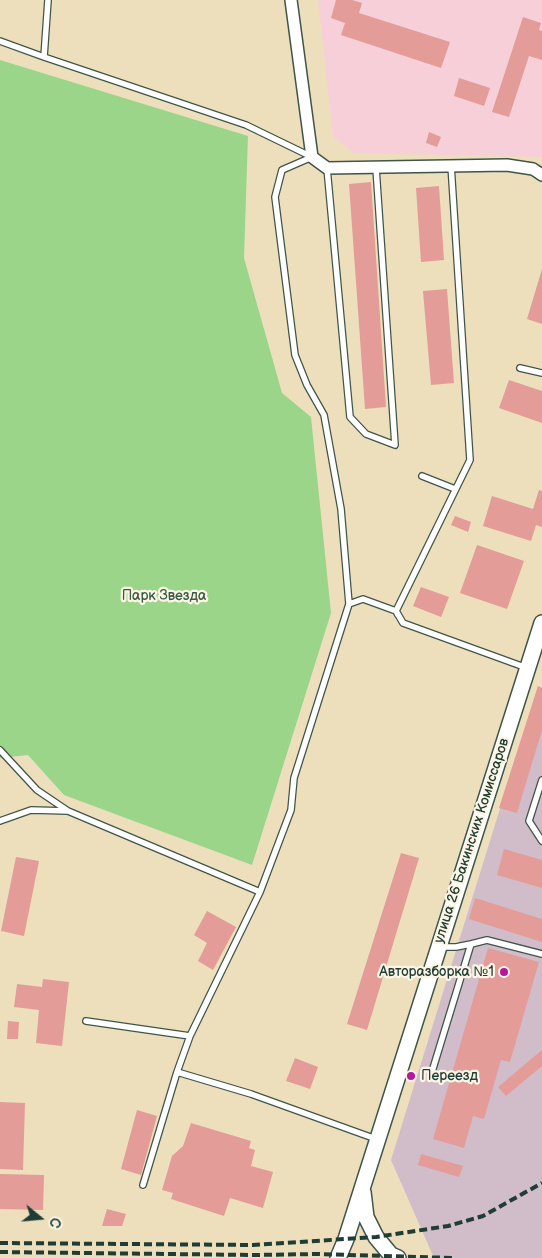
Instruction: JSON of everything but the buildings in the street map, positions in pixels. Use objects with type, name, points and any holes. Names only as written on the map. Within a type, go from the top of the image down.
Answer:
[{"type":"main road","name":"улица 26 Бакинских Комиссаров","points":[[338,1258],[378,1140],[542,623]]},
{"type":"main road","points":[[362,1187],[366,1217],[376,1238],[392,1255],[398,1258]]},
{"type":"street","points":[[291,0],[312,157],[327,168],[507,165],[533,169],[542,175]]},
{"type":"lane","points":[[44,57],[48,0]]},
{"type":"lane","points":[[0,42],[246,125],[312,157]]},
{"type":"lane","points":[[144,1185],[177,1072],[190,1036],[260,892],[291,810],[294,778],[349,604],[341,509],[324,415],[307,385],[294,355],[275,196],[282,170],[312,157]]},
{"type":"lane","points":[[396,612],[470,460],[451,165]]},
{"type":"lane","points":[[327,168],[350,417],[366,434],[395,445],[376,168]]},
{"type":"lane","points":[[520,368],[542,373]]},
{"type":"lane","points":[[422,476],[455,489]]},
{"type":"lane","points":[[349,604],[364,599],[396,612],[403,623],[528,668]]},
{"type":"lane","points":[[0,750],[37,790],[68,811],[260,892]]},
{"type":"lane","points":[[542,780],[529,822],[542,841]]},
{"type":"lane","points":[[0,821],[31,810],[68,811]]},
{"type":"lane","points":[[438,947],[456,947],[487,940],[542,954]]},
{"type":"lane","points":[[431,1075],[471,944]]},
{"type":"lane","points":[[86,1021],[190,1036]]},
{"type":"lane","points":[[177,1072],[251,1094],[378,1140]]},
{"type":"shaded area","points":[[318,0],[542,0],[542,157],[354,153],[333,137]]},
{"type":"shaded area","points":[[538,686],[542,688],[542,1258],[434,1258],[391,1160]]},
{"type":"green space","name":"Парк Звезда","points":[[0,60],[248,136],[244,258],[282,393],[311,417],[331,613],[252,865],[64,795],[28,755],[0,758]]},
{"type":"railway","points":[[0,1243],[253,1245],[376,1237],[448,1226],[483,1216],[542,1183]]},
{"type":"railway","points":[[0,1252],[317,1254],[453,1258]]},
{"type":"place","name":"Авторазборка №1","points":[[504,972]]},
{"type":"place","name":"Переезд","points":[[411,1076]]}]
